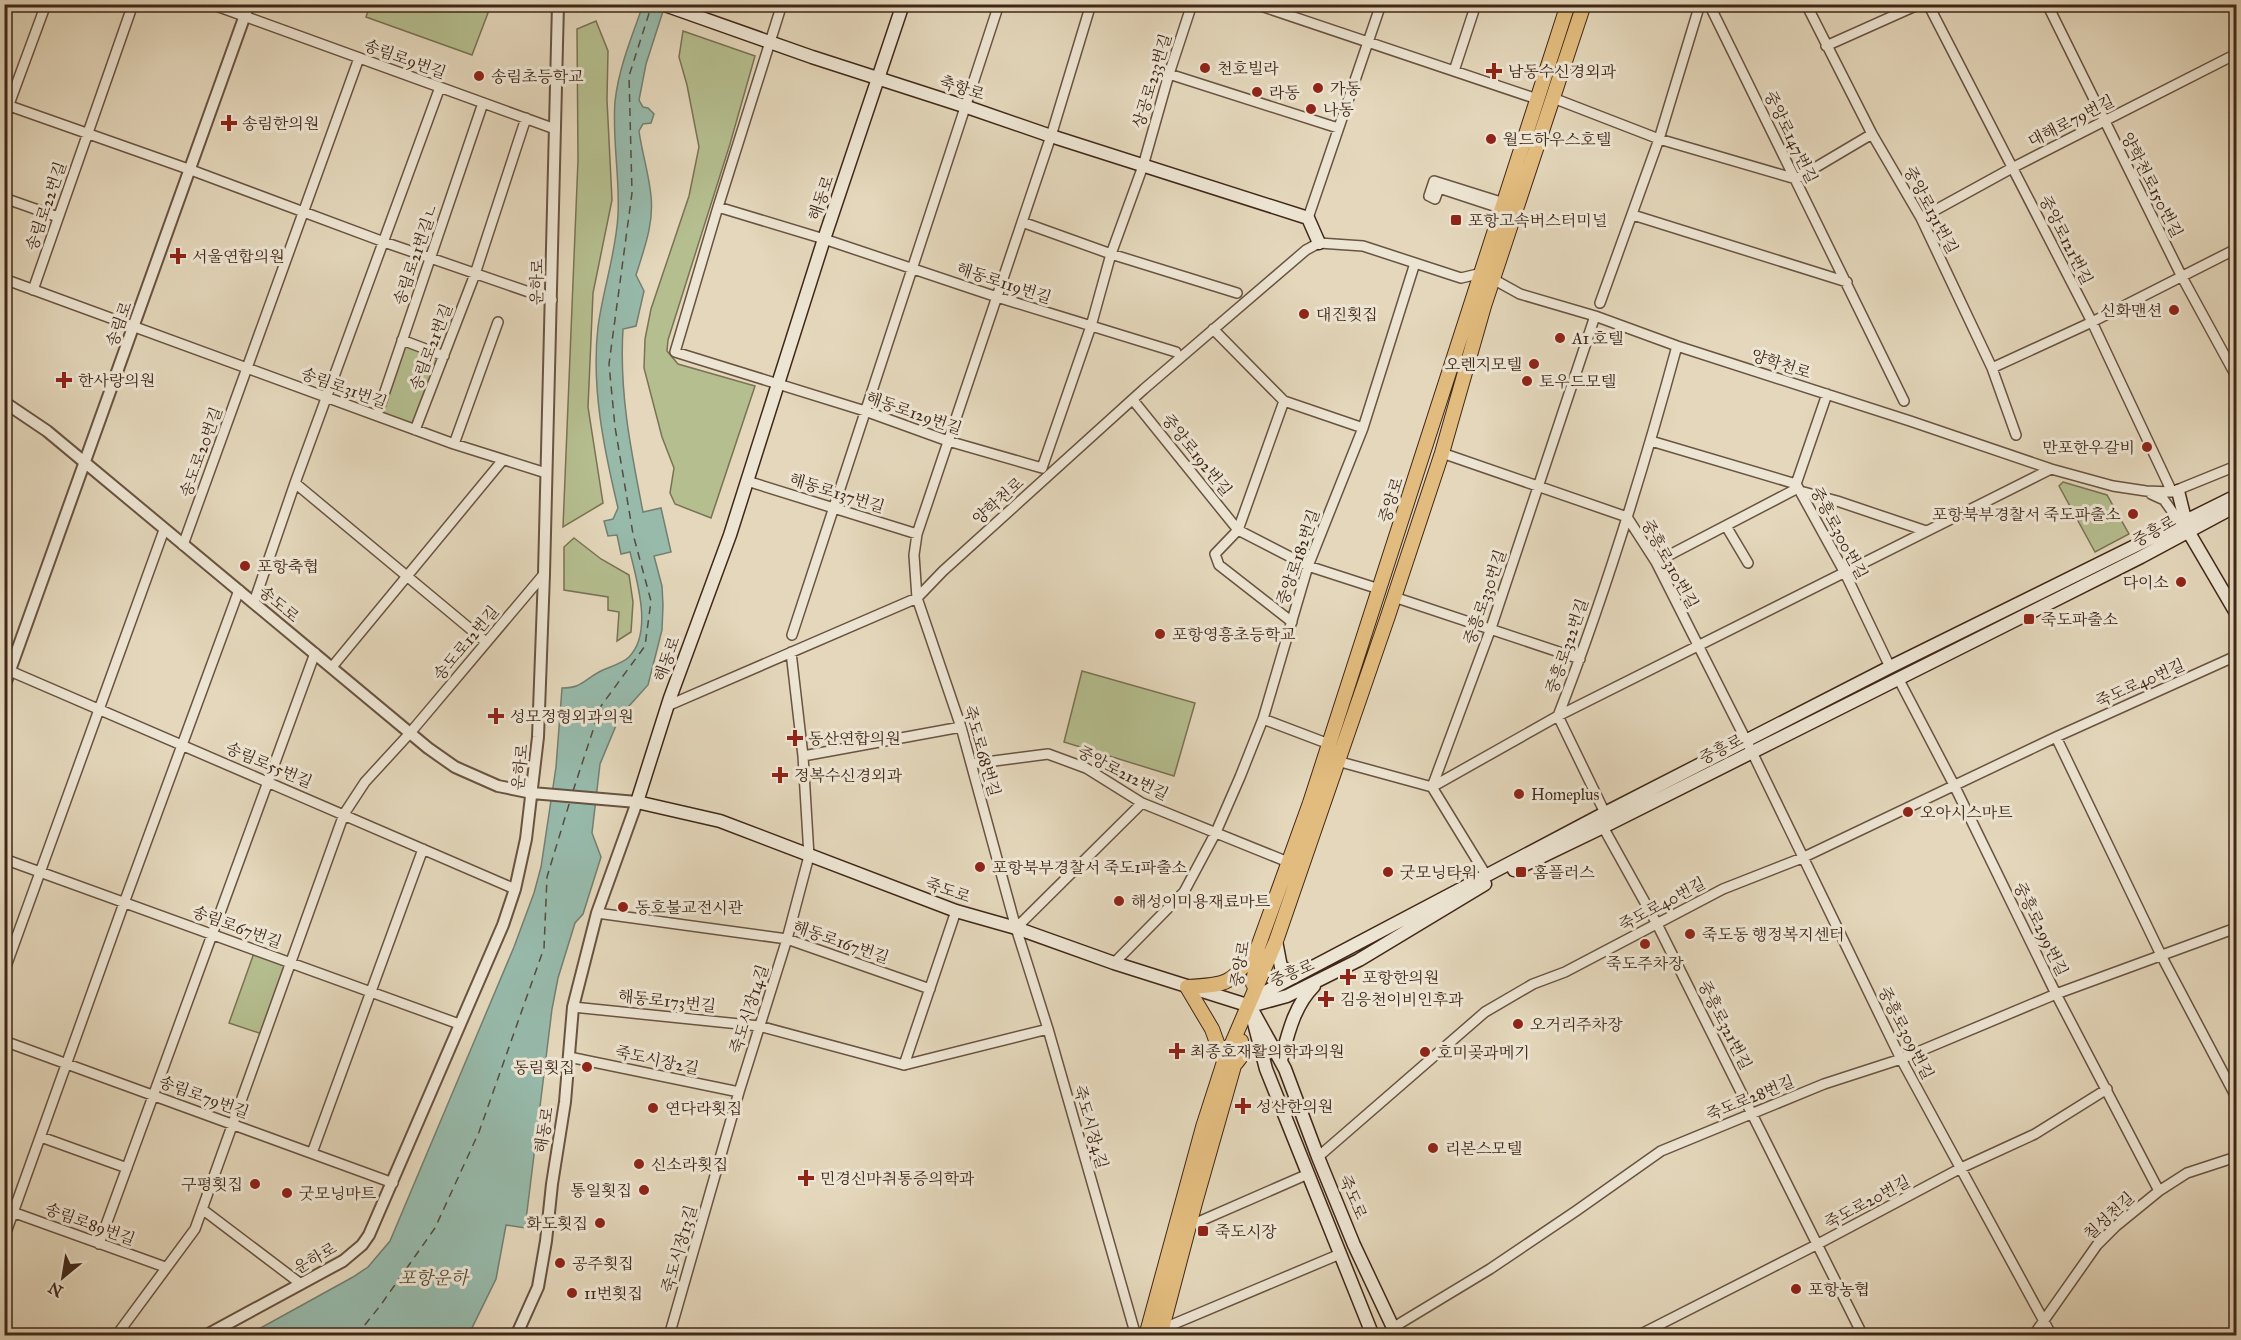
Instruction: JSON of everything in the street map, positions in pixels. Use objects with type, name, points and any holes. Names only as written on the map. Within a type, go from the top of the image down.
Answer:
[{"type":"main road","name":"축항로","points":[[662,4],[770,43],[1308,218]]},
{"type":"main road","name":"해동로","points":[[637,802],[667,706],[730,535],[824,239],[903,4]]},
{"type":"main road","name":"중앙로","points":[[1146,1335],[1203,1127],[1276,940],[1442,453],[1537,99],[1568,4]]},
{"type":"main road","name":"중앙로","points":[[1508,207],[1553,98],[1584,4]]},
{"type":"main road","points":[[1308,218],[1318,243]]},
{"type":"main road","name":"중앙로","points":[[1250,1006],[1258,947],[1488,275]]},
{"type":"main road","points":[[2175,492],[2185,526],[2236,613]]},
{"type":"main road","name":"중흥로","points":[[1250,1006],[1267,991],[1605,813],[1899,678],[2141,557],[2185,526],[2236,496]]},
{"type":"main road","name":"중흥로","points":[[1250,1006],[1287,996],[1359,960],[1487,883],[1603,827],[1890,667],[2185,526],[2236,506]]},
{"type":"main road","name":"죽도로","points":[[637,802],[720,821],[956,911],[1016,928],[1114,963],[1250,1006],[1281,1060],[1354,1245],[1392,1333]]},
{"type":"main road","points":[[1276,940],[1281,967],[1299,974]]},
{"type":"main road","points":[[1258,947],[1233,979],[1214,986],[1187,987],[1229,1063],[1246,1050],[1256,1050],[1262,1054]]},
{"type":"main road","points":[[1281,1060],[1296,1012],[1306,994],[1322,979]]},
{"type":"main road","name":"죽도로","points":[[1250,1006],[1266,1069],[1373,1335]]},
{"type":"main road","name":"중앙로","points":[[1161,1332],[1229,1063]]},
{"type":"street","points":[[4,118],[46,4]]},
{"type":"street","name":"송림로22번길","points":[[33,290],[133,4]]},
{"type":"street","name":"송림로9번길","points":[[211,4],[555,129]]},
{"type":"street","name":"송림로","points":[[4,687],[10,671],[9,656],[84,463],[249,4]]},
{"type":"street","name":"운하로","points":[[205,1335],[343,1261],[362,1245],[375,1225],[393,1183],[494,945],[514,889],[526,839],[538,737],[552,300],[558,4]]},
{"type":"street","points":[[718,207],[783,4]]},
{"type":"street","points":[[792,635],[999,4]]},
{"type":"street","name":"죽도로68번길","points":[[1016,928],[961,727],[917,598],[915,555],[917,534],[1051,136],[1091,4]]},
{"type":"street","name":"상공로233번길","points":[[1143,166],[1192,4]]},
{"type":"street","points":[[1255,4],[1537,99]]},
{"type":"street","points":[[1308,218],[1381,4]]},
{"type":"street","points":[[1454,71],[1476,4]]},
{"type":"street","points":[[1600,303],[1659,139],[1700,4]]},
{"type":"street","name":"중앙로147번길","points":[[1709,4],[1904,401]]},
{"type":"street","name":"중앙로131번길","points":[[1806,4],[1872,134],[1921,218],[1992,368],[2016,435]]},
{"type":"street","points":[[1826,46],[1920,4]]},
{"type":"street","name":"중앙로121번길","points":[[1928,4],[2092,322],[2175,492]]},
{"type":"street","name":"양학천로150번길","points":[[2047,4],[2103,122],[2182,277],[2236,376]]},
{"type":"street","name":"대해로79번길","points":[[1921,218],[2012,168],[2236,54]]},
{"type":"street","points":[[247,369],[359,58]]},
{"type":"street","points":[[1169,74],[1338,128]]},
{"type":"street","points":[[254,602],[295,483],[440,87]]},
{"type":"street","points":[[1553,98],[1659,139],[1796,179],[1872,134]]},
{"type":"street","name":"송림로21번길ㄴ","points":[[377,416],[483,103]]},
{"type":"street","points":[[7,105],[384,242],[552,300]]},
{"type":"street","name":"송림로21번길","points":[[415,430],[475,274],[526,118]]},
{"type":"street","points":[[1090,326],[1111,254],[1143,166]]},
{"type":"street","points":[[1434,181],[1508,207],[1439,188],[1435,199],[1429,196],[1434,181]]},
{"type":"street","points":[[4,198],[58,217]]},
{"type":"street","name":"해동로119번길","points":[[718,207],[1176,352]]},
{"type":"street","name":"해동로129번길","points":[[718,207],[675,352],[865,411],[948,441],[1042,468]]},
{"type":"street","points":[[1633,215],[1847,282]]},
{"type":"street","points":[[1022,222],[1111,254],[1237,293]]},
{"type":"street","points":[[1318,243],[1363,246],[1461,278],[1488,275]]},
{"type":"street","name":"양학천로","points":[[667,706],[917,598],[943,571],[1213,329],[1306,250],[1318,243]]},
{"type":"street","points":[[1992,368],[2092,322],[2236,249]]},
{"type":"street","name":"중앙로182번길","points":[[1114,963],[1184,892],[1216,832],[1263,719],[1308,566],[1363,428],[1415,263]]},
{"type":"street","name":"양학천로","points":[[1488,275],[1520,294],[1594,316],[1677,346],[2051,469],[2113,486],[2175,492],[2236,466]]},
{"type":"street","name":"송림로31번길","points":[[4,279],[454,444],[546,473]]},
{"type":"street","name":"중흥로330번길","points":[[1432,787],[1491,628],[1594,316]]},
{"type":"street","points":[[454,444],[498,322]]},
{"type":"street","name":"양학천로","points":[[1042,468],[1090,326]]},
{"type":"street","points":[[1213,329],[1284,401],[1363,428]]},
{"type":"street","points":[[402,340],[444,356]]},
{"type":"street","name":"중흥로310번길","points":[[1677,346],[1627,517],[1656,562],[1749,747]]},
{"type":"street","name":"송도로20번길","points":[[183,545],[247,369]]},
{"type":"street","points":[[1656,562],[1798,488],[1827,394]]},
{"type":"street","name":"중앙로192번길","points":[[1133,400],[1238,530],[1308,566],[1380,589]]},
{"type":"street","name":"중앙로192번길","points":[[1284,401],[1238,530],[1215,554],[1219,565],[1292,622]]},
{"type":"street","name":"송도로","points":[[4,402],[47,431],[441,758],[469,774],[498,786],[532,793],[637,802]]},
{"type":"street","name":"중흥로300번길","points":[[1651,441],[1798,488],[1845,573],[1890,667]]},
{"type":"street","points":[[1442,453],[1627,517]]},
{"type":"street","points":[[332,667],[408,578],[502,461]]},
{"type":"street","points":[[1432,787],[1558,716],[2051,469]]},
{"type":"street","name":"해동로137번길","points":[[747,481],[917,534]]},
{"type":"street","points":[[295,483],[486,642]]},
{"type":"street","points":[[1798,488],[1926,531]]},
{"type":"street","points":[[2146,491],[2164,500],[2185,526]]},
{"type":"street","name":"중흥로322번길","points":[[1605,813],[1558,716],[1580,659],[1627,517]]},
{"type":"street","points":[[1726,526],[1748,563]]},
{"type":"street","points":[[4,972],[164,530]]},
{"type":"street","name":"송도로12번길","points":[[116,1335],[195,1229],[344,814],[365,782],[410,733],[544,574]]},
{"type":"street","points":[[4,1238],[9,1211],[41,1137],[124,903],[240,590]]},
{"type":"street","points":[[1394,597],[1580,659]]},
{"type":"street","name":"죽도시장14길","points":[[718,1170],[739,1092],[787,939],[809,856],[803,756],[791,652]]},
{"type":"street","points":[[99,1244],[315,653]]},
{"type":"street","name":"죽도로40번길","points":[[1318,1156],[1485,1012],[1533,984],[1565,972],[1723,889],[1802,858],[2056,737],[2236,656]]},
{"type":"street","name":"송림로55번길","points":[[10,671],[514,889]]},
{"type":"street","name":"중흥로299번길","points":[[1899,678],[2056,994],[2108,1089],[2159,1191]]},
{"type":"street","points":[[1263,719],[1329,744]]},
{"type":"street","points":[[803,756],[961,727]]},
{"type":"street","points":[[2056,737],[2123,880],[2236,1097]]},
{"type":"street","name":"중흥로309번길","points":[[1749,747],[1901,1059],[2052,1335]]},
{"type":"street","name":"중앙로212번길","points":[[971,764],[1048,754],[1086,768],[1142,803],[1288,862]]},
{"type":"street","points":[[1337,761],[1432,787],[1486,875]]},
{"type":"street","name":"해동로","points":[[516,1335],[538,1287],[546,1241],[573,1007],[597,913],[637,802]]},
{"type":"street","points":[[1016,928],[1142,803]]},
{"type":"street","name":"중흥로321번길","points":[[1603,827],[1657,924],[1863,1335]]},
{"type":"street","points":[[312,1153],[423,849]]},
{"type":"street","name":"송림로67번길","points":[[4,859],[459,1024]]},
{"type":"street","points":[[904,1065],[956,911]]},
{"type":"street","name":"해동로167번길","points":[[597,913],[787,939],[930,990]]},
{"type":"street","name":"죽도시장4길","points":[[1016,928],[1048,1029],[1136,1335]]},
{"type":"street","name":"죽도로28번길","points":[[1392,1333],[1576,1211],[1660,1151],[1824,1084],[1901,1059],[2056,994],[2236,928]]},
{"type":"street","name":"해동로173번길","points":[[573,1007],[759,1026],[904,1065]]},
{"type":"street","points":[[904,1065],[1048,1029]]},
{"type":"street","name":"송림로79번길","points":[[4,1041],[393,1183]]},
{"type":"street","name":"죽도시장2길","points":[[569,1057],[739,1092]]},
{"type":"street","name":"죽도로20번길","points":[[1637,1335],[1818,1244],[1961,1168],[2035,1134],[2108,1089]]},
{"type":"street","points":[[41,1137],[127,1168]]},
{"type":"street","name":"칠성천길","points":[[2034,1335],[2097,1245],[2116,1226],[2159,1191],[2187,1173],[2236,1156]]},
{"type":"street","name":"죽도시장13길","points":[[669,1335],[718,1170]]},
{"type":"street","points":[[1189,1226],[1308,1174]]},
{"type":"street","points":[[202,1209],[301,1284]]},
{"type":"street","name":"송림로89번길","points":[[9,1211],[165,1268]]},
{"type":"street","points":[[1161,1332],[1340,1254]]},
{"type":"shaded area","points":[[370,4],[491,5],[472,55],[366,17]]},
{"type":"shaded area","points":[[596,21],[608,51],[607,100],[612,200],[593,293],[588,407],[603,503],[563,527],[578,160],[577,29]]},
{"type":"shaded area","points":[[683,31],[755,56],[730,144],[668,340],[667,351],[678,364],[755,386],[711,518],[675,504],[670,493],[674,468],[662,437],[644,368],[645,339],[651,309],[689,196],[699,147],[679,57]]},
{"type":"shaded area","points":[[405,345],[438,357],[414,425],[380,413]]},
{"type":"shaded area","points":[[2063,482],[2107,495],[2129,534],[2095,552],[2059,486]]},
{"type":"shaded area","points":[[574,538],[601,559],[629,575],[633,602],[631,632],[617,641],[619,612],[608,610],[608,597],[564,590],[564,547]]},
{"type":"shaded area","points":[[1082,671],[1195,703],[1174,776],[1064,742]]},
{"type":"shaded area","points":[[254,953],[287,966],[262,1034],[229,1023]]},
{"type":"water","name":"포항운하","points":[[643,5],[665,5],[646,64],[639,100],[643,107],[648,108],[654,114],[651,123],[643,124],[639,131],[652,206],[648,236],[636,275],[644,291],[636,326],[623,329],[624,399],[643,512],[661,508],[671,552],[654,556],[662,586],[662,630],[648,685],[620,716],[600,764],[592,833],[601,857],[583,914],[575,923],[558,978],[552,1009],[525,1228],[506,1225],[496,1279],[471,1330],[480,1335],[246,1336],[353,1277],[368,1267],[390,1241],[514,947],[534,893],[541,867],[556,767],[562,688],[579,685],[599,672],[619,664],[629,657],[640,635],[641,606],[630,552],[621,554],[617,535],[608,536],[604,521],[613,519],[618,508],[600,418],[596,350],[600,313],[615,243],[618,215],[615,101],[630,40]]},
{"type":"ferry route","points":[[573,791],[601,706],[645,646],[651,601],[633,534],[615,427],[609,364],[632,193],[629,76],[652,4]]},
{"type":"ferry route","points":[[356,1336],[435,1228],[479,1132],[544,948],[547,877],[570,801]]},
{"type":"place","name":"천호빌라","points":[[1205,68]]},
{"type":"place","name":"남동수신경외과","points":[[1494,71]]},
{"type":"place","name":"송림초등학교","points":[[479,76]]},
{"type":"place","name":"가동","points":[[1318,88]]},
{"type":"place","name":"라동","points":[[1257,92]]},
{"type":"place","name":"나동","points":[[1311,109]]},
{"type":"place","name":"송림한의원","points":[[229,123]]},
{"type":"place","name":"월드하우스호텔","points":[[1491,139]]},
{"type":"place","name":"포항고속버스터미널","points":[[1456,220]]},
{"type":"place","name":"서울연합의원","points":[[178,256]]},
{"type":"place","name":"신화맨션","points":[[2174,310]]},
{"type":"place","name":"대진횟집","points":[[1304,314]]},
{"type":"place","name":"A1 호텔","points":[[1560,338]]},
{"type":"place","name":"오렌지모텔","points":[[1534,364]]},
{"type":"place","name":"한사랑의원","points":[[64,380]]},
{"type":"place","name":"토우드모텔","points":[[1527,381]]},
{"type":"place","name":"만포한우갈비","points":[[2147,447]]},
{"type":"place","name":"포항북부경찰서 죽도파출소","points":[[2133,514]]},
{"type":"place","name":"포항축협","points":[[245,566]]},
{"type":"place","name":"다이소","points":[[2181,582]]},
{"type":"place","name":"죽도파출소","points":[[2029,619]]},
{"type":"place","name":"포항영흥초등학교","points":[[1160,634]]},
{"type":"place","name":"성모정형외과의원","points":[[496,716]]},
{"type":"place","name":"동산연합의원","points":[[795,738]]},
{"type":"place","name":"정복수신경외과","points":[[780,775]]},
{"type":"place","name":"Homeplus","points":[[1519,794]]},
{"type":"place","name":"오아시스마트","points":[[1908,812]]},
{"type":"place","name":"포항북부경찰서 죽도1파출소","points":[[980,867]]},
{"type":"place","name":"굿모닝타워","points":[[1388,872]]},
{"type":"place","name":"홈플러스","points":[[1521,872]]},
{"type":"place","name":"해성이미용재료마트","points":[[1119,901]]},
{"type":"place","name":"동호불교전시관","points":[[623,907]]},
{"type":"place","name":"죽도동 행정복지센터","points":[[1690,934]]},
{"type":"place","name":"죽도주차장","points":[[1645,944]]},
{"type":"place","name":"포항한의원","points":[[1348,977]]},
{"type":"place","name":"김응천이비인후과","points":[[1326,999]]},
{"type":"place","name":"오거리주차장","points":[[1518,1024]]},
{"type":"place","name":"최종호재활의학과의원","points":[[1177,1051]]},
{"type":"place","name":"호미곶과메기","points":[[1425,1052]]},
{"type":"place","name":"동림횟집","points":[[587,1067]]},
{"type":"place","name":"성산한의원","points":[[1243,1106]]},
{"type":"place","name":"연다라횟집","points":[[653,1108]]},
{"type":"place","name":"리본스모텔","points":[[1433,1148]]},
{"type":"place","name":"신소라횟집","points":[[639,1164]]},
{"type":"place","name":"민경신마취통증의학과","points":[[806,1178]]},
{"type":"place","name":"구평횟집","points":[[255,1184]]},
{"type":"place","name":"통일횟집","points":[[644,1190]]},
{"type":"place","name":"굿모닝마트","points":[[287,1193]]},
{"type":"place","name":"화도횟집","points":[[600,1223]]},
{"type":"place","name":"죽도시장","points":[[1203,1231]]},
{"type":"place","name":"공주횟집","points":[[560,1263]]},
{"type":"place","name":"포항농협","points":[[1796,1289]]},
{"type":"place","name":"11번횟집","points":[[572,1293]]}]
